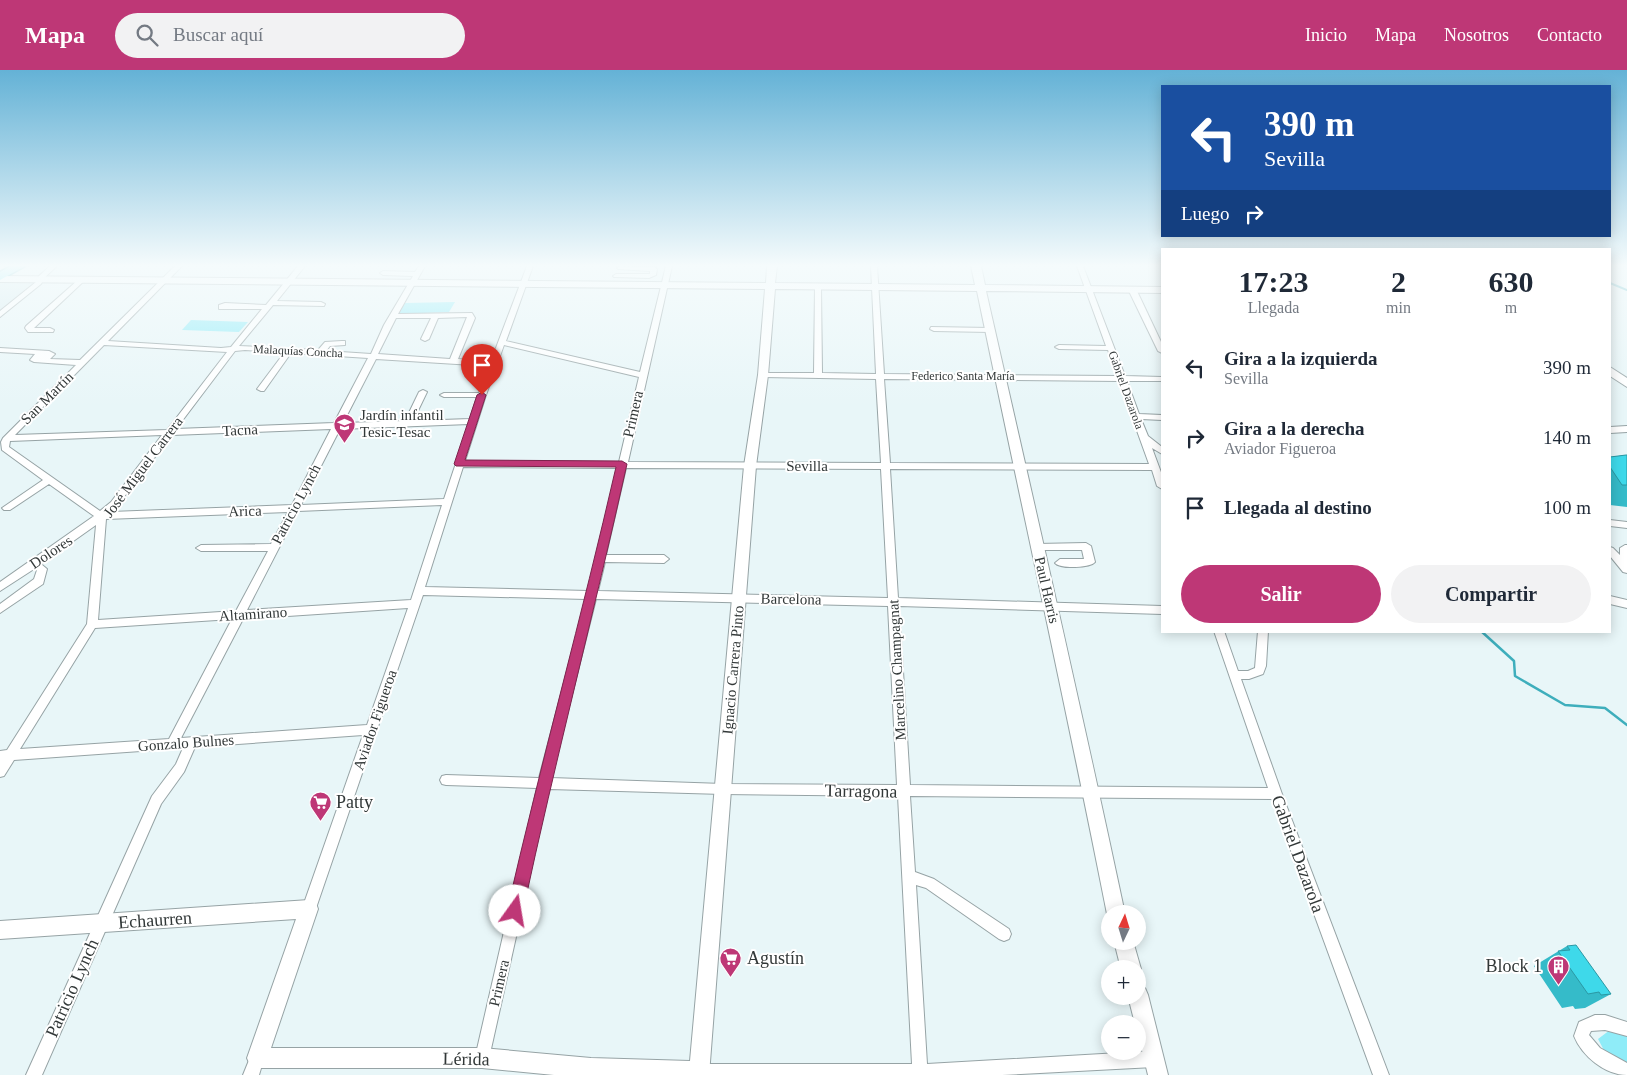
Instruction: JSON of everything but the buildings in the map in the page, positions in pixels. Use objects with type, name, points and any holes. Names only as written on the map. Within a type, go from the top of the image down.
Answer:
[{"type":"street","points":[[46,313],[30,328],[31,330],[50,330]]},
{"type":"street","name":"San Martín","points":[[7,438],[132,313]]},
{"type":"street","name":"José Miguel Carrera","points":[[0,772],[5,756],[92,624],[102,516],[114,504],[262,313]]},
{"type":"street","name":"Patricio Lynch","points":[[173,743],[395,313]]},
{"type":"street","name":"Aviador Figueroa","points":[[254,1067],[372,730],[482,395],[513,313]]},
{"type":"street","name":"Primera","points":[[482,1058],[544,783],[592,595],[657,313]]},
{"type":"street","name":"Ignacio Carrera Pinto","points":[[699,1073],[750,466],[763,375],[768,313]]},
{"type":"street","points":[[817,313],[818,376]]},
{"type":"street","name":"Marcelino Champagnat","points":[[876,313],[920,1073]]},
{"type":"street","name":"Paul Harris","points":[[986,313],[1050,607],[1071,694],[1114,905]]},
{"type":"street","name":"Gabriel Dazarola","points":[[1097,313],[1161,483]]},
{"type":"street","points":[[1144,313],[1161,349]]},
{"type":"street","points":[[425,339],[436,315]]},
{"type":"street","points":[[393,316],[470,315],[471,318],[453,361]]},
{"type":"street","points":[[934,329],[990,330]]},
{"type":"street","points":[[817,331],[827,331]]},
{"type":"street","points":[[502,342],[642,375]]},
{"type":"street","name":"Malaquías Concha","points":[[102,343],[321,352],[494,364]]},
{"type":"street","points":[[321,352],[328,344],[342,343]]},
{"type":"street","points":[[1059,347],[1110,348]]},
{"type":"street","points":[[2,351],[83,363]]},
{"type":"street","points":[[261,389],[289,351]]},
{"type":"street","points":[[1611,371],[1627,384]]},
{"type":"street","name":"Federico Santa María","points":[[763,375],[1161,379]]},
{"type":"street","points":[[408,423],[422,392]]},
{"type":"street","points":[[444,395],[482,395]]},
{"type":"street","points":[[1136,416],[1161,417]]},
{"type":"street","name":"Tacna","points":[[7,438],[474,421]]},
{"type":"street","points":[[1611,430],[1627,429]]},
{"type":"street","points":[[1143,437],[1161,450]]},
{"type":"street","points":[[7,438],[4,442],[5,448],[48,481],[102,516]]},
{"type":"street","name":"Sevilla","points":[[459,464],[1155,467]]},
{"type":"street","points":[[7,508],[48,481]]},
{"type":"street","name":"Arica","points":[[102,516],[293,510],[448,502]]},
{"type":"street","name":"Dolores","points":[[0,587],[102,516]]},
{"type":"street","points":[[1611,523],[1627,525]]},
{"type":"street","points":[[1037,546],[1086,546],[1090,562],[1060,563]]},
{"type":"street","points":[[202,548],[274,547]]},
{"type":"street","points":[[1625,548],[1626,568]]},
{"type":"street","points":[[1611,551],[1626,568]]},
{"type":"street","points":[[600,558],[664,559]]},
{"type":"street","points":[[0,609],[39,581],[42,569],[34,564]]},
{"type":"street","name":"Barcelona","points":[[418,591],[1161,610]]},
{"type":"street","points":[[1611,600],[1627,604]]},
{"type":"street","name":"Altamirano","points":[[92,624],[414,604]]},
{"type":"street","name":"Gabriel Dazarola","points":[[1220,633],[1276,794],[1381,1075]]},
{"type":"street","points":[[1234,675],[1249,675],[1259,671],[1263,633]]},
{"type":"street","name":"Gonzalo Bulnes","points":[[5,756],[372,730]]},
{"type":"street","name":"Patricio Lynch","points":[[34,1075],[156,800],[180,768],[192,742]]},
{"type":"street","name":"Tarragona","points":[[446,780],[723,789],[1276,794]]},
{"type":"street","points":[[909,877],[929,883],[1004,934]]},
{"type":"street","name":"Echaurren","points":[[0,930],[309,909]]},
{"type":"street","points":[[1140,1005],[1156,1067]]},
{"type":"street","points":[[1627,1029],[1609,1023],[1593,1021],[1584,1027],[1581,1036],[1587,1048],[1612,1070],[1627,1072]]},
{"type":"street","name":"Lérida","points":[[254,1067],[482,1058],[591,1068],[699,1073],[920,1073],[1156,1067]]},
{"type":"shaded area","points":[[191,320],[248,322],[239,332],[182,330]]},
{"type":"shaded area","points":[[1610,1030],[1627,1036],[1627,1064],[1606,1054],[1598,1039]]},
{"type":"waterway","points":[[1483,633],[1514,661],[1515,676],[1565,705],[1605,708],[1627,725]]},
{"type":"place","name":"Jardín infantil Tesic-Tesac","points":[[344,443]]},
{"type":"place","name":"Patty","points":[[320,821]]},
{"type":"place","name":"Agustín","points":[[731,977]]},
{"type":"place","name":"Block 1","points":[[1558,985]]},
{"type":"route","points":[[482,395],[459,464],[622,464],[592,595],[544,783],[515,911]]}]
